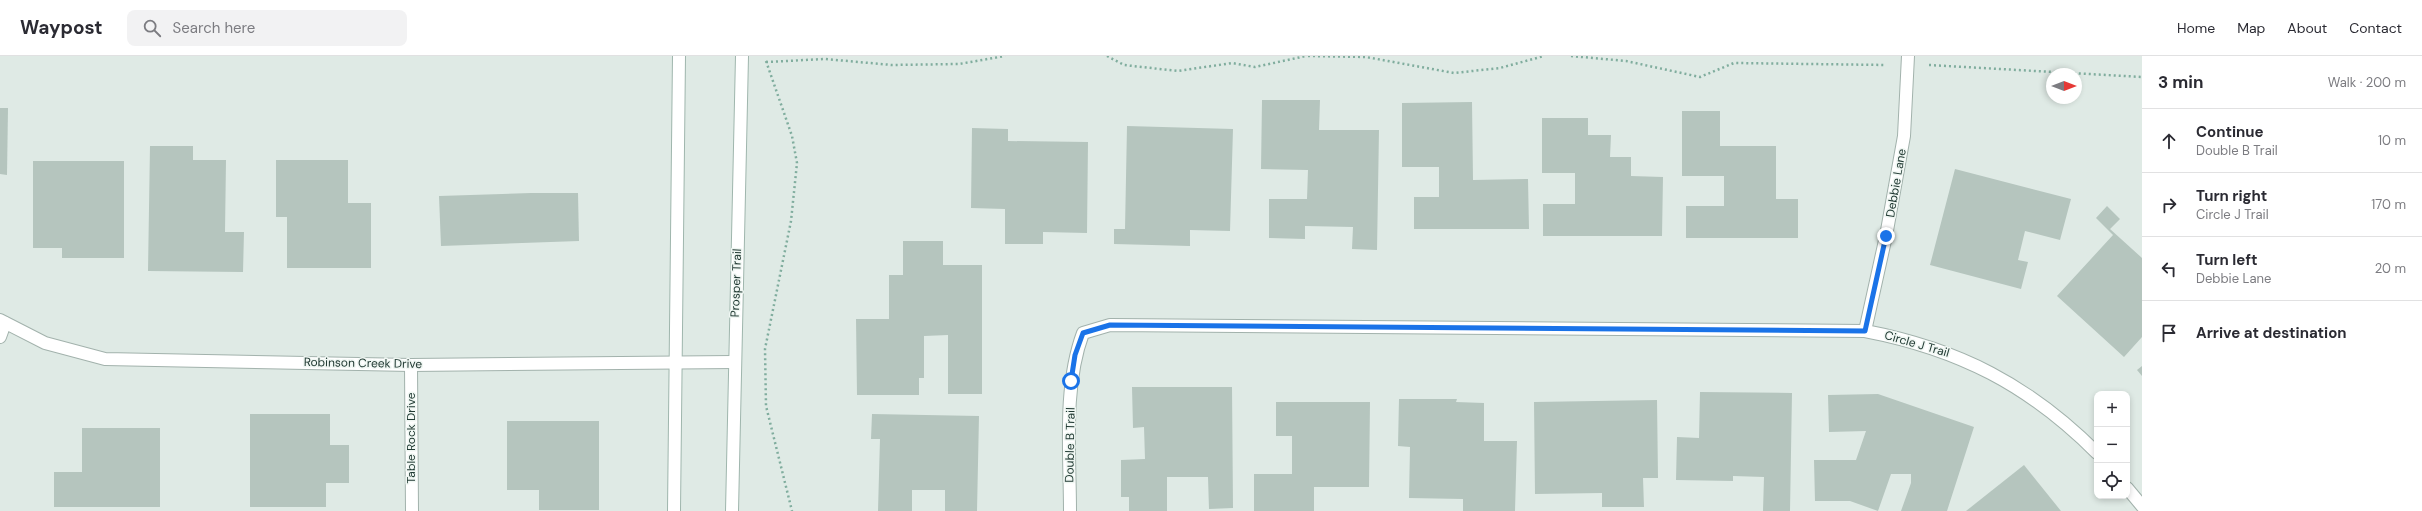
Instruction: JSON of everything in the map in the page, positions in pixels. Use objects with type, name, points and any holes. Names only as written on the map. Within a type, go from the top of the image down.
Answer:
[{"type":"street","points":[[674,511],[674,361],[679,56]]},
{"type":"street","name":"Prosper Trail","points":[[732,511],[734,362],[742,56]]},
{"type":"street","name":"Debbie Lane","points":[[1865,331],[1886,236],[1904,136],[1908,60]]},
{"type":"street","points":[[0,337],[3,321]]},
{"type":"street","name":"Robinson Creek Drive","points":[[3,321],[45,343],[105,359],[411,365],[674,361],[734,362]]},
{"type":"street","name":"Circle J Trail","points":[[1083,333],[1110,325],[1134,324],[1865,331],[1906,339],[1944,351],[1982,367],[2026,393],[2067,423],[2094,449]]},
{"type":"street","name":"Double B Trail","points":[[1070,511],[1071,381],[1075,355],[1083,333]]},
{"type":"street","name":"Table Rock Drive","points":[[411,365],[412,511]]},
{"type":"street","points":[[2130,492],[2142,506]]},
{"type":"path","points":[[765,56],[792,136],[797,163],[791,221],[765,349],[766,406],[792,511]]},
{"type":"path","points":[[766,62],[825,59],[892,65],[959,64],[1005,56]]},
{"type":"path","points":[[1107,56],[1124,64],[1178,71],[1232,63],[1255,67],[1307,56],[1366,57],[1454,73],[1500,68],[1544,56]]},
{"type":"path","points":[[1571,56],[1626,61],[1700,76],[1734,63],[1908,60],[2142,77]]},
{"type":"building","points":[[1262,100],[1320,100],[1319,130],[1379,130],[1377,250],[1352,249],[1353,227],[1305,226],[1305,239],[1269,238],[1269,199],[1307,199],[1308,170],[1261,169]]},
{"type":"building","points":[[1472,102],[1473,180],[1528,179],[1529,229],[1414,229],[1414,197],[1439,197],[1439,167],[1402,167],[1402,103]]},
{"type":"building","points":[[0,108],[8,108],[7,175],[0,174]]},
{"type":"building","points":[[1682,111],[1720,111],[1720,146],[1776,146],[1776,199],[1798,199],[1798,238],[1686,238],[1686,206],[1724,206],[1724,176],[1682,176]]},
{"type":"building","points":[[1542,118],[1588,118],[1588,135],[1611,135],[1610,157],[1631,157],[1631,176],[1663,177],[1662,236],[1543,236],[1543,204],[1575,204],[1575,173],[1542,173]]},
{"type":"building","points":[[1127,126],[1233,129],[1230,231],[1190,230],[1190,246],[1114,244],[1114,229],[1125,229]]},
{"type":"building","points":[[972,128],[1008,129],[1008,141],[1088,142],[1087,233],[1043,232],[1043,244],[1005,244],[1005,209],[971,208]]},
{"type":"building","points":[[150,146],[193,146],[193,160],[226,160],[225,232],[244,232],[243,272],[148,271]]},
{"type":"building","points":[[276,160],[348,160],[348,203],[371,203],[371,268],[287,268],[287,217],[276,217]]},
{"type":"building","points":[[33,161],[124,161],[124,258],[62,258],[62,248],[33,248]]},
{"type":"building","points":[[1955,169],[2071,199],[2060,240],[2025,231],[2018,260],[2028,262],[2021,289],[1930,265]]},
{"type":"building","points":[[578,193],[579,241],[441,246],[439,196]]},
{"type":"building","points":[[2107,206],[2120,219],[2110,229],[2142,258],[2142,337],[2124,357],[2057,296],[2113,235],[2096,218]]},
{"type":"building","points":[[903,241],[943,241],[943,265],[982,265],[982,394],[948,394],[948,335],[924,336],[924,378],[919,378],[919,395],[857,395],[856,319],[889,319],[889,275],[903,275]]},
{"type":"building","points":[[2142,366],[2142,376],[2137,370]]},
{"type":"building","points":[[1132,387],[1232,387],[1233,508],[1209,509],[1208,477],[1167,477],[1167,511],[1129,511],[1129,497],[1121,497],[1121,460],[1145,459],[1144,427],[1133,428]]},
{"type":"building","points":[[1700,392],[1792,393],[1790,511],[1763,511],[1764,477],[1733,476],[1733,481],[1676,480],[1677,437],[1699,438]]},
{"type":"building","points":[[1878,394],[1974,427],[1947,511],[1901,511],[1911,483],[1911,474],[1891,474],[1878,511],[1850,501],[1815,501],[1814,460],[1856,460],[1866,431],[1829,432],[1828,395]]},
{"type":"building","points":[[1399,399],[1457,399],[1456,402],[1484,403],[1484,441],[1517,441],[1515,511],[1463,511],[1463,499],[1409,498],[1410,447],[1398,446]]},
{"type":"building","points":[[1657,400],[1658,478],[1643,478],[1644,507],[1602,507],[1602,493],[1535,494],[1534,402]]},
{"type":"building","points":[[1276,402],[1370,402],[1369,487],[1314,487],[1314,511],[1254,511],[1254,474],[1292,474],[1292,436],[1276,436]]},
{"type":"building","points":[[250,414],[330,414],[330,445],[349,445],[349,483],[326,483],[326,507],[250,507]]},
{"type":"building","points":[[872,414],[979,416],[977,511],[945,511],[945,490],[912,490],[912,511],[878,511],[880,439],[871,439]]},
{"type":"building","points":[[507,421],[599,421],[599,510],[539,510],[539,490],[507,490]]},
{"type":"building","points":[[82,428],[160,428],[160,507],[54,507],[54,472],[82,472]]},
{"type":"building","points":[[2024,465],[2061,511],[1966,511]]},
{"type":"route","points":[[1071,381],[1075,355],[1083,333],[1110,325],[1865,331],[1886,236]]}]
